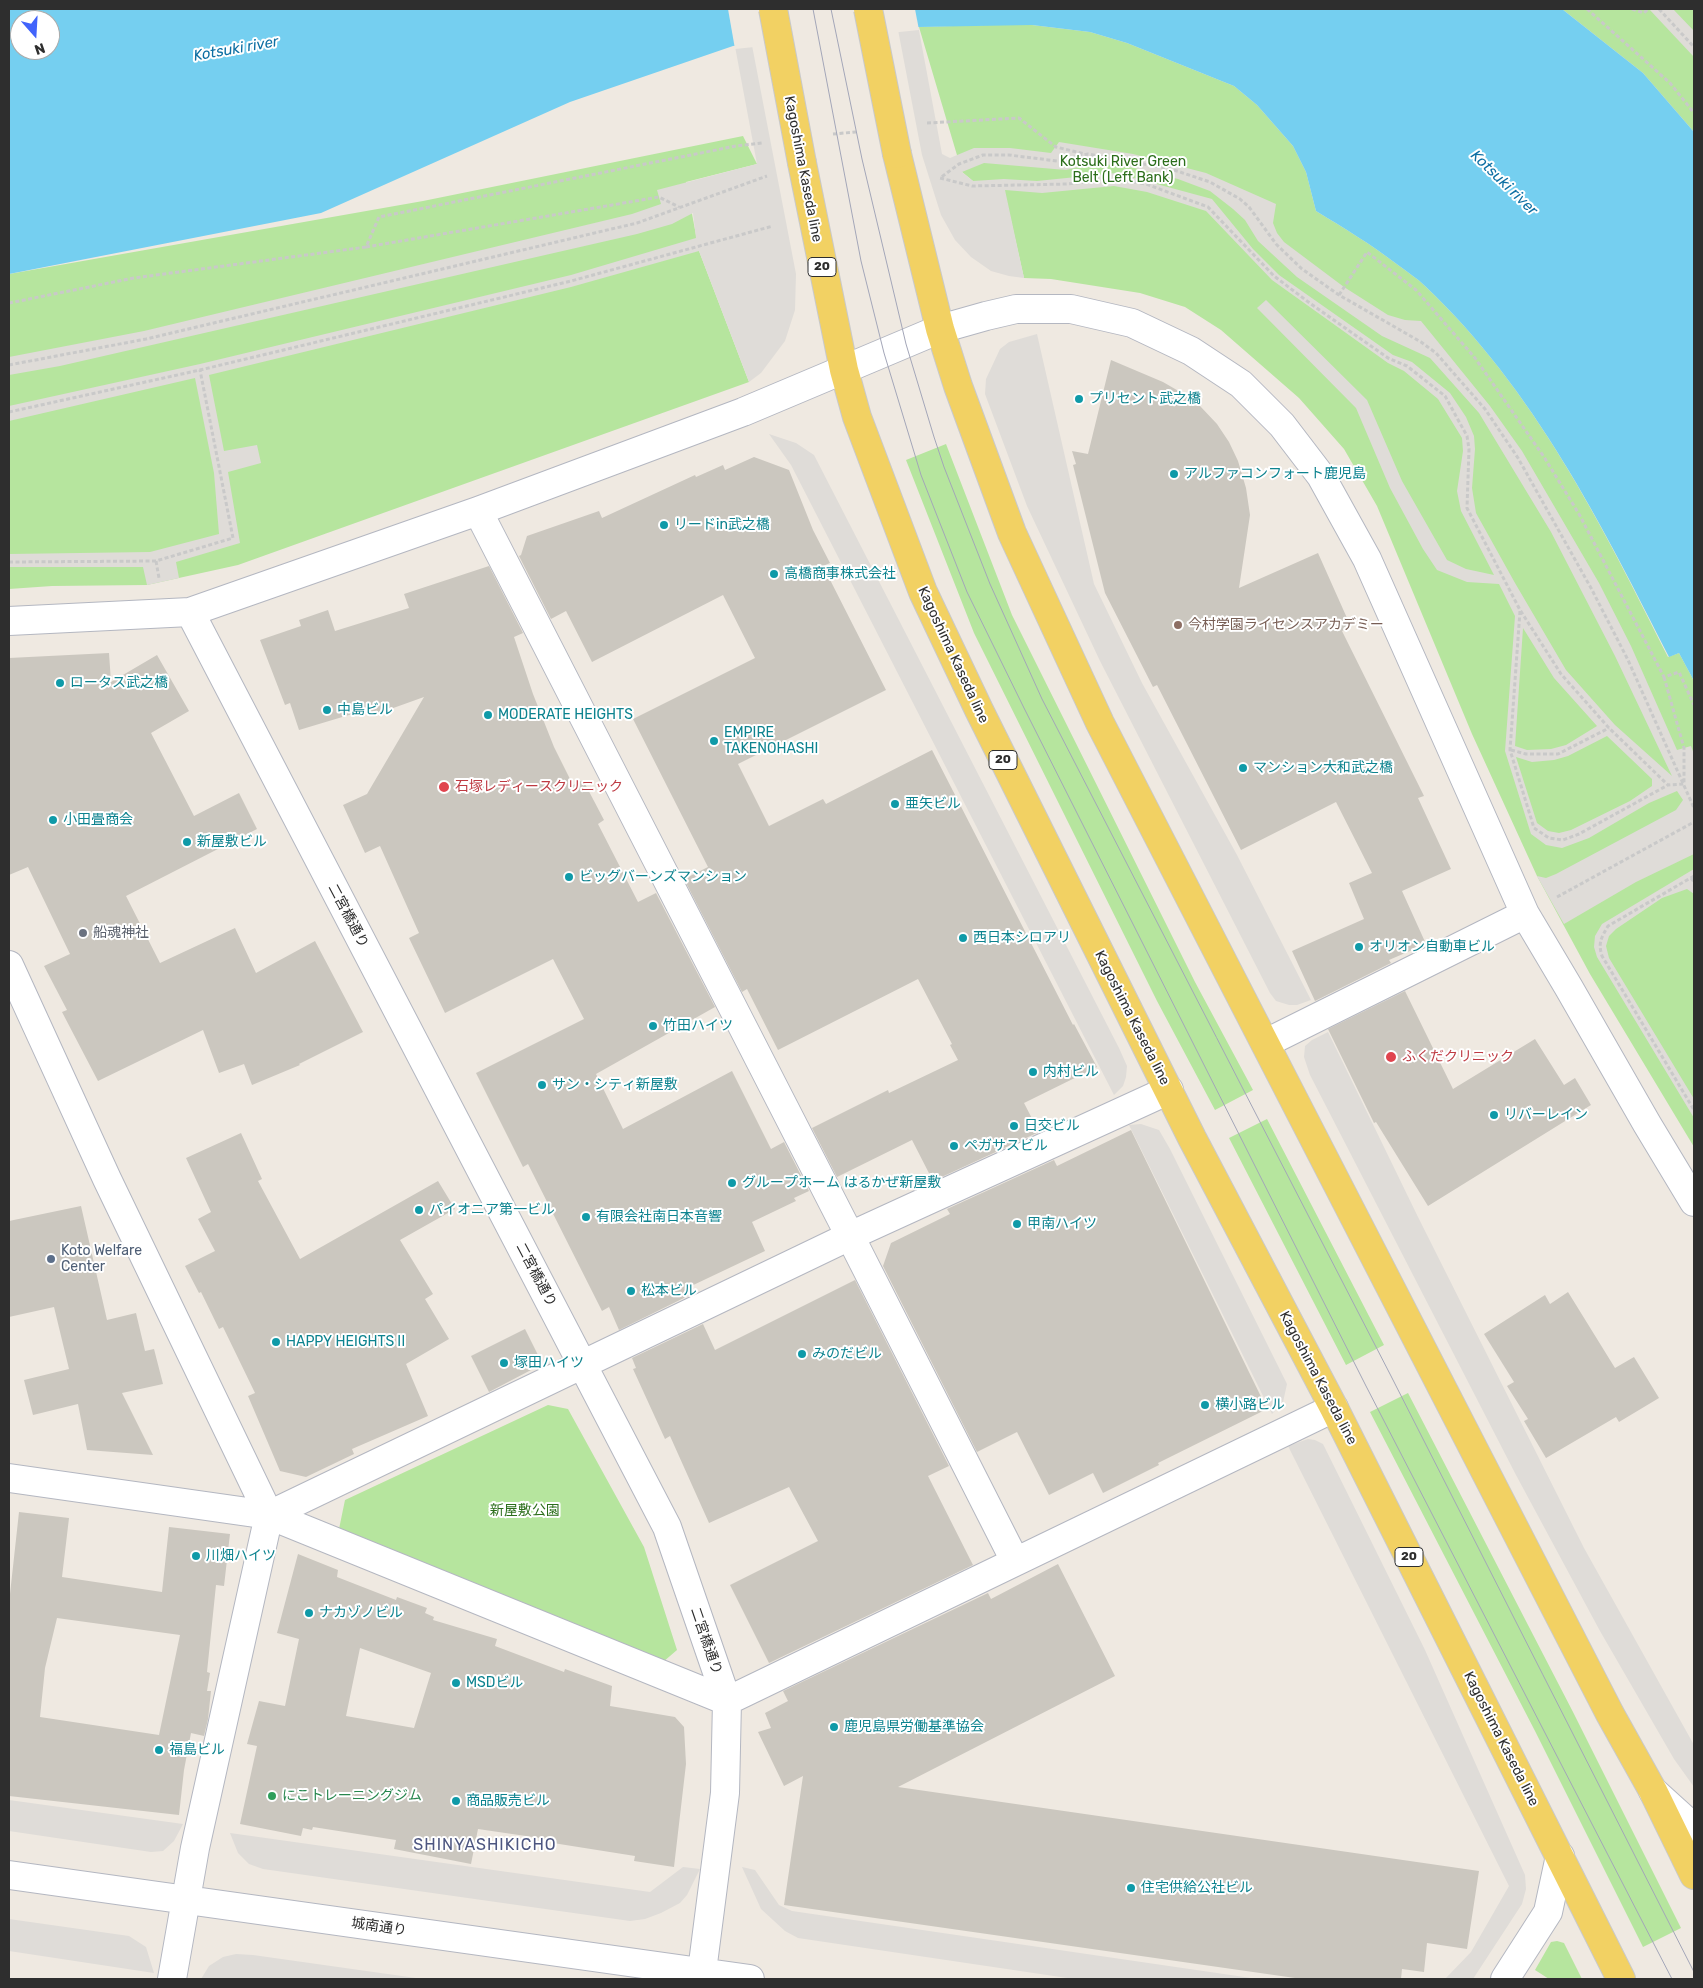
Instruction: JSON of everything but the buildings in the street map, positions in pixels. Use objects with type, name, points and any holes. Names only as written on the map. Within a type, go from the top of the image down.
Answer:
[{"type":"main road","name":"Kagoshima Kaseda line","points":[[772,9],[844,370],[857,416],[923,592],[983,719],[1223,1198],[1334,1408],[1621,1979]]},
{"type":"main road","points":[[868,9],[897,154],[940,329],[958,386],[1012,533],[1100,723],[1610,1714],[1653,1791],[1694,1876]]},
{"type":"street","points":[[9,621],[190,612],[478,511],[743,412],[940,329],[1016,310],[1071,308],[1132,323],[1191,351],[1241,384],[1282,425],[1321,476],[1367,559],[1525,914],[1646,1124],[1694,1202]]},
{"type":"street","points":[[478,511],[1015,1561]]},
{"type":"street","name":"二宮橋通り","points":[[190,612],[667,1527],[727,1701],[725,1793],[701,1975]]},
{"type":"street","points":[[1266,1043],[1525,914]]},
{"type":"street","points":[[9,965],[107,1179],[269,1515],[185,1900],[172,1979]]},
{"type":"street","points":[[269,1515],[850,1236],[1169,1090]]},
{"type":"street","points":[[9,1478],[269,1515],[727,1701],[1334,1408]]},
{"type":"street","points":[[1653,1791],[1694,1828]]},
{"type":"street","points":[[1505,1979],[1548,1912],[1560,1856]]},
{"type":"street","name":"城南通り","points":[[9,1875],[701,1975],[750,1979]]},
{"type":"path","points":[[1587,9],[1670,83],[1694,112]]},
{"type":"path","points":[[1632,9],[1644,13],[1648,9]]},
{"type":"path","points":[[1659,9],[1694,47]]},
{"type":"path","points":[[922,124],[1019,118],[1056,147],[1171,169],[1210,182],[1240,199],[1249,207],[1276,244],[1302,269],[1339,295],[1436,352],[1485,409],[1518,458],[1591,588],[1628,660],[1694,808]]},
{"type":"path","points":[[824,135],[863,131]]},
{"type":"path","points":[[366,247],[379,217],[736,146],[766,142]]},
{"type":"path","points":[[1088,154],[1057,161],[1009,155],[983,155],[959,164],[940,178],[972,186],[1067,184],[1116,179],[1146,184],[1208,207],[1274,276],[1310,304],[1388,358],[1407,366],[1445,396],[1467,436],[1469,449],[1468,508],[1520,610],[1561,674],[1609,728],[1668,785]]},
{"type":"path","points":[[9,365],[165,334],[637,223],[767,176]]},
{"type":"path","points":[[9,303],[134,278],[366,247],[659,197],[680,207]]},
{"type":"path","points":[[9,412],[200,370],[571,281],[773,226]]},
{"type":"path","points":[[1339,295],[1367,252],[1416,290],[1475,358],[1544,457],[1579,514],[1664,677],[1684,748],[1684,784]]},
{"type":"path","points":[[9,562],[156,561],[233,538],[200,370]]},
{"type":"path","points":[[156,561],[160,582]]},
{"type":"path","points":[[1520,610],[1510,750],[1534,828],[1549,838],[1564,840],[1668,785],[1684,784]]},
{"type":"path","points":[[1664,677],[1679,672],[1694,705]]},
{"type":"path","points":[[1510,750],[1526,754],[1558,754],[1609,728]]},
{"type":"path","points":[[1525,914],[1694,822]]},
{"type":"path","points":[[1694,882],[1693,877],[1608,926],[1600,939],[1599,947],[1602,956],[1694,1110]]},
{"type":"green space","points":[[1562,9],[1694,9],[1694,132],[1643,73]]},
{"type":"green space","name":"Kotsuki River Green Belt (Left Bank)","points":[[1032,25],[1090,32],[1127,43],[1234,86],[1257,105],[1293,146],[1306,172],[1316,211],[1378,251],[1425,286],[1464,326],[1500,369],[1563,461],[1618,558],[1668,657],[1679,653],[1694,681],[1694,1147],[1590,974],[1537,876],[1472,734],[1377,506],[1344,449],[1299,398],[1221,330],[1185,307],[1140,293],[1051,279],[1024,278],[1004,190],[973,181],[962,172],[919,27]]},
{"type":"green space","points":[[743,136],[757,164],[686,182],[699,251],[749,382],[238,565],[147,585],[52,586],[9,589],[9,274],[423,201]]},
{"type":"green space","points":[[946,444],[1012,615],[1195,982],[1253,1090],[1215,1110],[1157,1001],[974,633],[906,460]]},
{"type":"green space","points":[[1267,1119],[1384,1345],[1346,1365],[1229,1138]]},
{"type":"green space","points":[[1408,1393],[1573,1712],[1681,1928],[1643,1947],[1535,1731],[1370,1412]]},
{"type":"green space","name":"新屋敷公園","points":[[548,1405],[568,1409],[644,1547],[677,1650],[663,1662],[339,1529],[345,1500]]},
{"type":"green space","points":[[1551,1942],[1564,1943],[1582,1979],[1549,1979],[1535,1970]]},
{"type":"shaded area","points":[[728,9],[745,9],[796,274],[795,310],[785,341],[761,373],[749,382],[699,251],[571,287],[209,375],[224,451],[257,445],[261,463],[228,472],[240,543],[176,562],[179,578],[147,585],[143,567],[9,567],[9,554],[150,552],[219,534],[214,473],[195,378],[9,421],[9,406],[200,364],[571,275],[696,238],[693,213],[672,224],[637,234],[60,366],[9,375],[9,357],[144,331],[632,214],[661,204],[657,190],[757,164]]},
{"type":"shaded area","points":[[894,9],[915,9],[942,154],[950,158],[974,148],[1010,148],[1051,153],[1059,142],[1133,154],[1206,173],[1276,204],[1273,223],[1277,233],[1284,242],[1344,287],[1388,315],[1405,320],[1421,321],[1490,406],[1522,451],[1599,583],[1631,646],[1677,750],[1691,746],[1694,754],[1694,854],[1636,882],[1564,924],[1537,876],[1546,878],[1556,874],[1676,810],[1683,800],[1677,791],[1649,803],[1589,838],[1562,848],[1546,845],[1531,834],[1505,751],[1515,616],[1499,584],[1467,582],[1437,570],[1423,549],[1390,488],[1356,408],[1257,308],[1266,300],[1367,400],[1402,481],[1447,560],[1466,569],[1494,575],[1461,511],[1457,491],[1463,451],[1462,438],[1438,399],[1404,371],[1388,363],[1272,280],[1206,211],[1147,192],[1114,186],[1042,193],[1005,190],[1024,278],[991,271],[971,257],[955,240],[941,215],[922,155]],"holes":[[[984,163],[1066,170],[1096,163],[1134,168],[1178,179],[1210,191],[1245,220],[1258,241],[1297,277],[1382,336],[1430,358],[1479,413],[1551,532],[1615,656],[1672,776],[1615,725],[1566,670],[1515,583],[1476,513],[1472,488],[1474,436],[1466,417],[1450,393],[1412,362],[1393,355],[1279,275],[1253,249],[1212,199],[1116,173],[1037,181],[1004,179],[973,181],[962,172]],[[1523,628],[1554,678],[1597,726],[1566,745],[1551,749],[1527,750],[1515,746]],[[1607,736],[1652,779],[1652,786],[1630,801],[1571,830],[1559,833],[1548,831],[1537,823],[1516,757],[1532,762],[1554,760],[1568,756]]]},
{"type":"shaded area","points":[[1649,9],[1673,9],[1694,31],[1694,57]]},
{"type":"shaded area","points":[[1037,334],[1094,584],[1142,683],[1237,855],[1311,1000],[1297,1005],[1289,1005],[1276,1001],[1270,993],[1100,661],[1027,506],[985,394],[986,379],[1000,349],[1009,342]]},
{"type":"shaded area","points":[[769,434],[796,443],[814,455],[1119,1048],[1127,1066],[1126,1077],[1123,1086],[1114,1095],[791,465]]},
{"type":"shaded area","points":[[1694,869],[1694,894],[1687,889],[1662,898],[1616,929],[1609,936],[1606,946],[1609,958],[1694,1099],[1694,1118],[1597,957],[1594,947],[1595,936],[1602,924]]},
{"type":"shaded area","points":[[1328,1032],[1418,1217],[1584,1548],[1694,1745],[1694,1787],[1674,1759],[1600,1631],[1516,1475],[1310,1075],[1304,1057],[1305,1046]]},
{"type":"shaded area","points":[[1141,1124],[1159,1130],[1170,1149],[1287,1384],[1283,1402],[1272,1414],[1129,1125]]},
{"type":"shaded area","points":[[1308,1439],[1323,1444],[1425,1650],[1525,1875],[1526,1889],[1522,1904],[1473,1979],[1445,1979],[1471,1952],[1509,1886],[1288,1446]]},
{"type":"shaded area","points":[[9,1800],[183,1824],[174,1841],[163,1851],[151,1852],[9,1831]]},
{"type":"shaded area","points":[[230,1833],[650,1892],[683,1867],[700,1869],[687,1895],[680,1903],[645,1919],[630,1921],[263,1869],[249,1864],[238,1853]]},
{"type":"shaded area","points":[[742,1867],[755,1870],[779,1905],[792,1911],[1258,1979],[1074,1979],[798,1938],[785,1931],[761,1909]]},
{"type":"shaded area","points":[[9,1919],[129,1936],[146,1947],[154,1973],[9,1951]]},
{"type":"shaded area","points":[[236,1954],[423,1979],[201,1979],[209,1966],[223,1957]]},
{"type":"water","name":"Kotsuki river","points":[[9,9],[1562,9],[1643,73],[1694,132],[1694,681],[1679,653],[1669,657],[1618,558],[1563,461],[1500,369],[1464,326],[1415,278],[1368,244],[1316,211],[1306,172],[1293,146],[1257,105],[1234,86],[1127,43],[1090,32],[1032,25],[919,27],[733,46],[570,102],[321,213],[9,274]]},
{"type":"pier","points":[[728,9],[915,9],[919,30],[735,49]]},
{"type":"tram line","points":[[813,9],[861,261],[884,353],[921,475],[967,592],[1366,1386],[1672,1979]]},
{"type":"tram line","points":[[831,9],[862,159],[906,344],[944,467],[990,584],[1042,699],[1391,1376],[1694,1972]]},
{"type":"place","name":"プリセント武之橋","points":[[1079,399]]},
{"type":"place","name":"アルファコンフォート鹿児島","points":[[1174,474]]},
{"type":"place","name":"リードin武之橋","points":[[664,525]]},
{"type":"place","name":"高橋商事株式会社","points":[[774,574]]},
{"type":"place","name":"今村学園ライセンスアカデミー","points":[[1178,625]]},
{"type":"place","name":"ロータス武之橋","points":[[60,683]]},
{"type":"place","name":"中島ビル","points":[[327,710]]},
{"type":"place","name":"MODERATE HEIGHTS","points":[[488,715]]},
{"type":"place","name":"EMPIRE TAKENOHASHI","points":[[714,741]]},
{"type":"place","name":"マンション大和武之橋","points":[[1243,768]]},
{"type":"place","name":"石塚レディースクリニック","points":[[444,787]]},
{"type":"place","name":"亜矢ビル","points":[[895,804]]},
{"type":"place","name":"小田畳商会","points":[[53,820]]},
{"type":"place","name":"新屋敷ビル","points":[[187,842]]},
{"type":"place","name":"ビッグバーンズマンション","points":[[569,877]]},
{"type":"place","name":"船魂神社","points":[[83,933]]},
{"type":"place","name":"西日本シロアリ","points":[[963,938]]},
{"type":"place","name":"オリオン自動車ビル","points":[[1359,947]]},
{"type":"place","name":"竹田ハイツ","points":[[653,1026]]},
{"type":"place","name":"ふくだクリニック","points":[[1391,1057]]},
{"type":"place","name":"内村ビル","points":[[1033,1072]]},
{"type":"place","name":"サン・シティ新屋敷","points":[[542,1085]]},
{"type":"place","name":"リバーレイン","points":[[1494,1115]]},
{"type":"place","name":"日交ビル","points":[[1014,1126]]},
{"type":"place","name":"ペガサスビル","points":[[954,1146]]},
{"type":"place","name":"グループホーム はるかぜ新屋敷","points":[[732,1183]]},
{"type":"place","name":"パイオニア第一ビル","points":[[419,1210]]},
{"type":"place","name":"有限会社南日本音響","points":[[586,1217]]},
{"type":"place","name":"甲南ハイツ","points":[[1017,1224]]},
{"type":"place","name":"Koto Welfare Center","points":[[51,1259]]},
{"type":"place","name":"松本ビル","points":[[631,1291]]},
{"type":"place","name":"HAPPY HEIGHTSⅡ","points":[[276,1342]]},
{"type":"place","name":"みのだビル","points":[[802,1354]]},
{"type":"place","name":"塚田ハイツ","points":[[504,1363]]},
{"type":"place","name":"横小路ビル","points":[[1205,1405]]},
{"type":"place","name":"川畑ハイツ","points":[[196,1556]]},
{"type":"place","name":"ナカゾノビル","points":[[309,1613]]},
{"type":"place","name":"MSDビル","points":[[456,1683]]},
{"type":"place","name":"鹿児島県労働基準協会","points":[[834,1727]]},
{"type":"place","name":"福島ビル","points":[[159,1750]]},
{"type":"place","name":"にこトレーニングジム","points":[[272,1796]]},
{"type":"place","name":"商品販売ビル","points":[[456,1801]]},
{"type":"place","name":"住宅供給公社ビル","points":[[1131,1888]]},
{"type":"district","name":"SHINYASHIKICHO","points":[[485,1845]]}]
